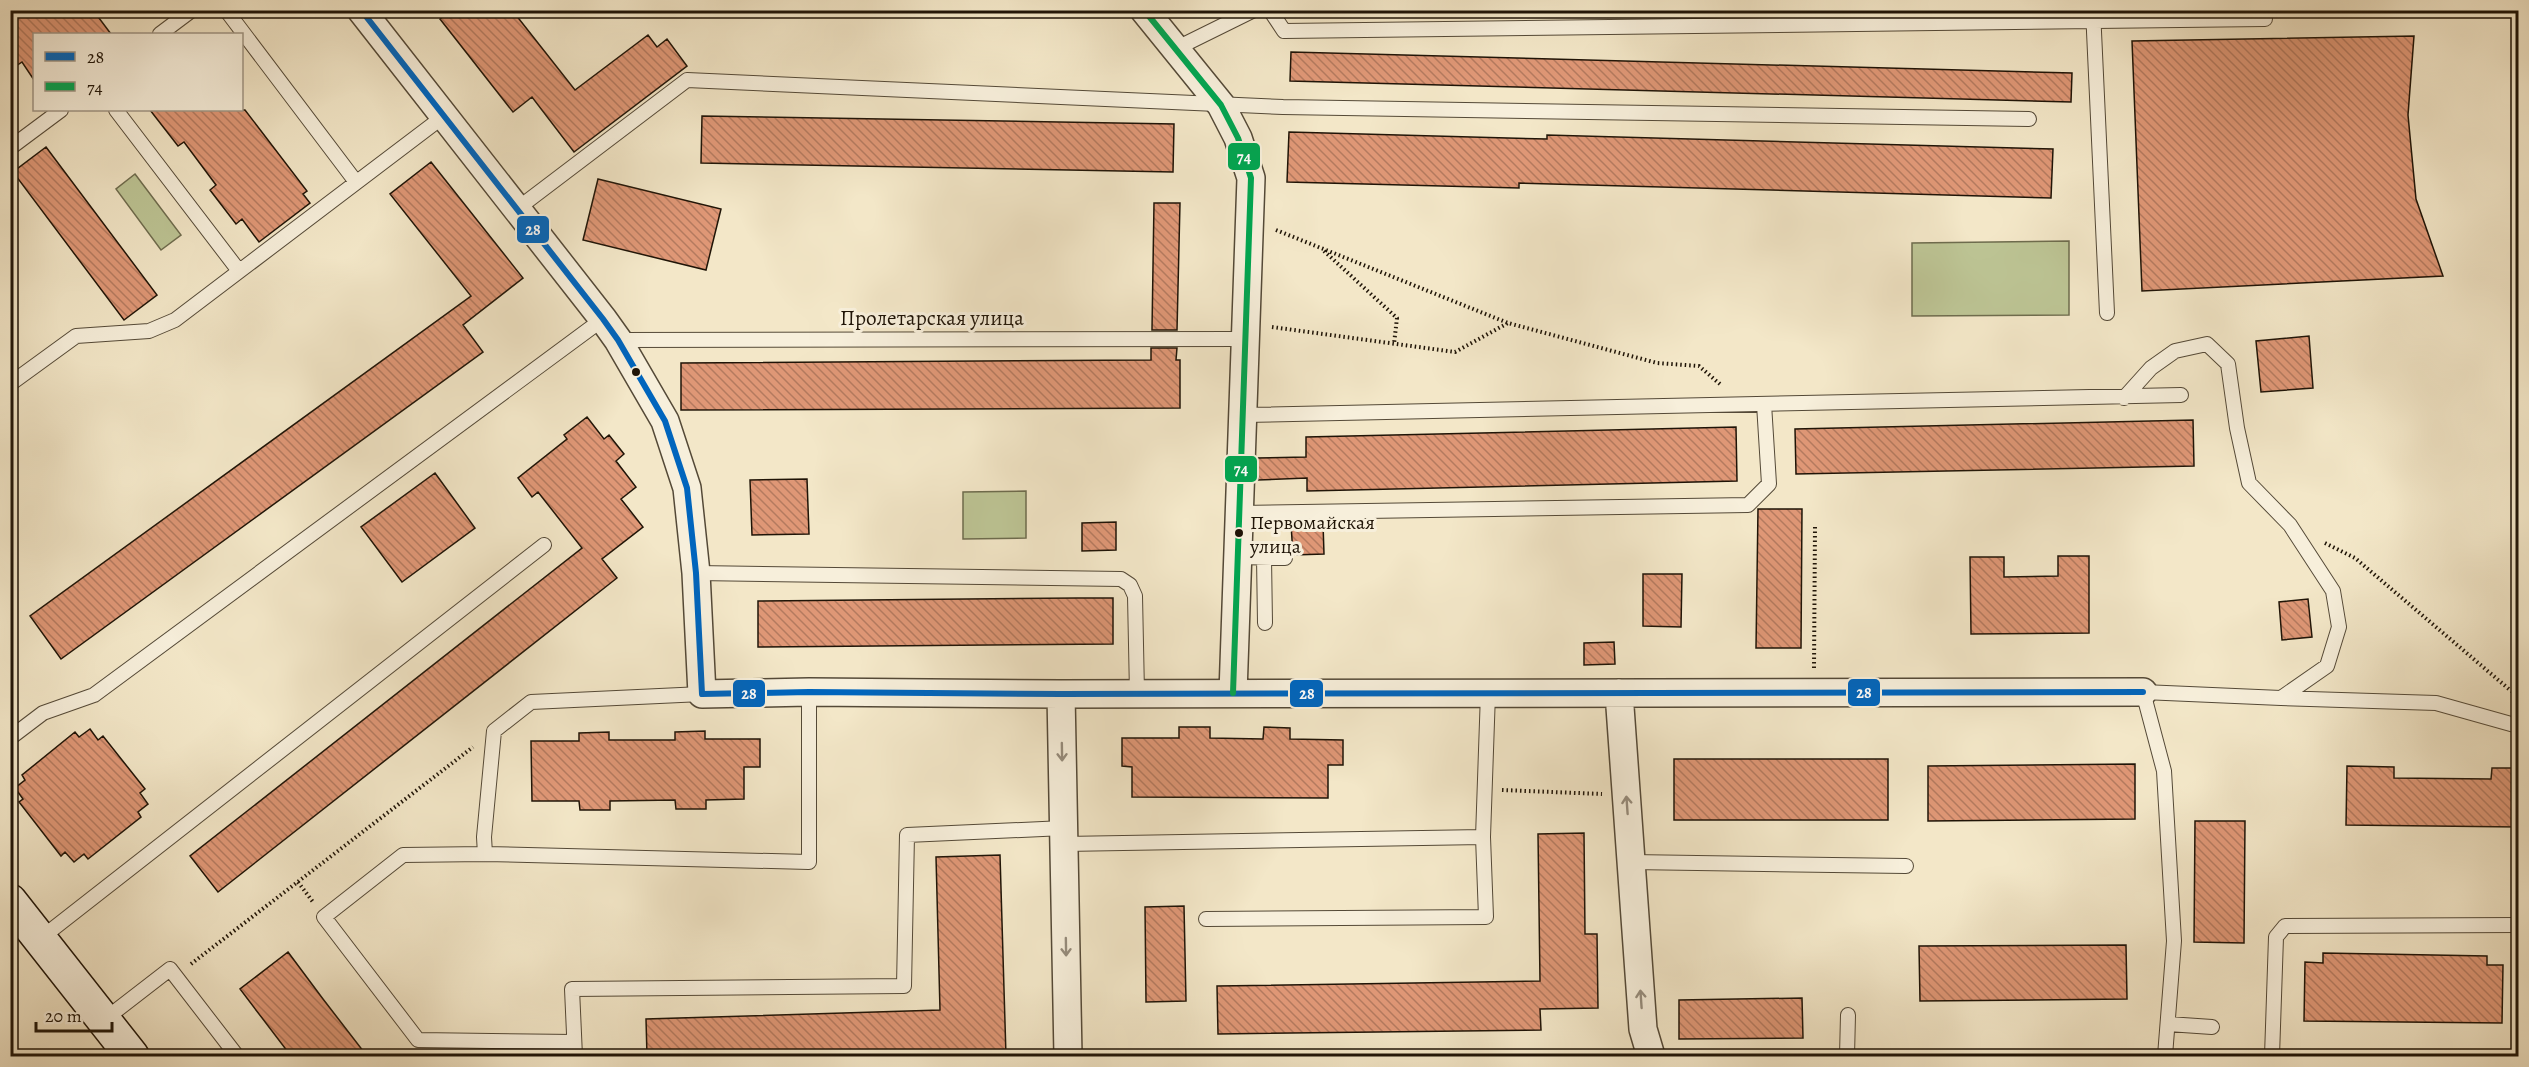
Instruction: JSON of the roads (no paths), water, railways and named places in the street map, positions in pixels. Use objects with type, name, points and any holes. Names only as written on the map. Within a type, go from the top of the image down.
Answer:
[{"type":"main road","points":[[10,901],[132,1056]]},
{"type":"street","points":[[361,10],[610,329],[665,421],[687,488],[696,573],[702,694],[809,692],[1060,694],[2143,692]]},
{"type":"street","points":[[1144,10],[1221,105],[1238,138],[1251,178],[1240,513],[1251,557],[1233,693]]},
{"type":"street","points":[[1619,693],[1643,1029],[1652,1056]]},
{"type":"street","points":[[1060,694],[1068,1056]]},
{"type":"lane","points":[[161,33],[192,10]]},
{"type":"lane","points":[[226,10],[357,183]]},
{"type":"lane","points":[[1175,49],[1254,10]]},
{"type":"lane","points":[[1270,10],[1284,31],[2093,16],[2265,19]]},
{"type":"lane","points":[[2093,16],[2107,313]]},
{"type":"lane","points":[[517,209],[687,80],[1221,105],[2028,119]]},
{"type":"lane","points":[[10,148],[60,111]]},
{"type":"lane","points":[[117,111],[239,271]]},
{"type":"lane","points":[[10,384],[76,336],[149,331],[175,320],[444,116]]},
{"type":"lane","points":[[10,738],[43,713],[94,695],[610,329]]},
{"type":"lane","name":"Пролетарская улица","points":[[610,329],[1247,331]]},
{"type":"lane","points":[[2124,398],[2151,368],[2175,351],[2207,344],[2228,364],[2237,428],[2249,483],[2290,525],[2333,591],[2339,627],[2327,666],[2281,698]]},
{"type":"lane","points":[[1244,415],[2181,395]]},
{"type":"lane","points":[[1240,513],[1748,506],[1769,484],[1764,404]]},
{"type":"lane","points":[[40,939],[544,545]]},
{"type":"lane","points":[[1265,622],[1251,557],[1285,558]]},
{"type":"lane","points":[[696,573],[1120,579],[1130,585],[1135,597],[1137,693]]},
{"type":"lane","points":[[574,1042],[417,1040],[324,917],[403,855],[485,854],[809,862],[809,692]]},
{"type":"lane","points":[[2166,1055],[2174,942],[2164,771],[2143,692],[2436,703],[2518,726]]},
{"type":"lane","points":[[1206,919],[1486,918],[1483,837],[1488,693]]},
{"type":"lane","points":[[485,854],[484,837],[494,731],[531,702],[702,694]]},
{"type":"lane","points":[[575,1056],[572,989],[904,986],[907,835],[1483,837]]},
{"type":"lane","points":[[1631,862],[1906,866]]},
{"type":"lane","points":[[2272,1056],[2276,937],[2285,926],[2518,925]]},
{"type":"lane","points":[[104,1020],[170,969],[237,1056]]},
{"type":"lane","points":[[1847,1056],[1848,1015]]},
{"type":"lane","points":[[2168,1024],[2211,1028]]},
{"type":"place","name":"Первомайская улица","points":[[1239,533]]}]
